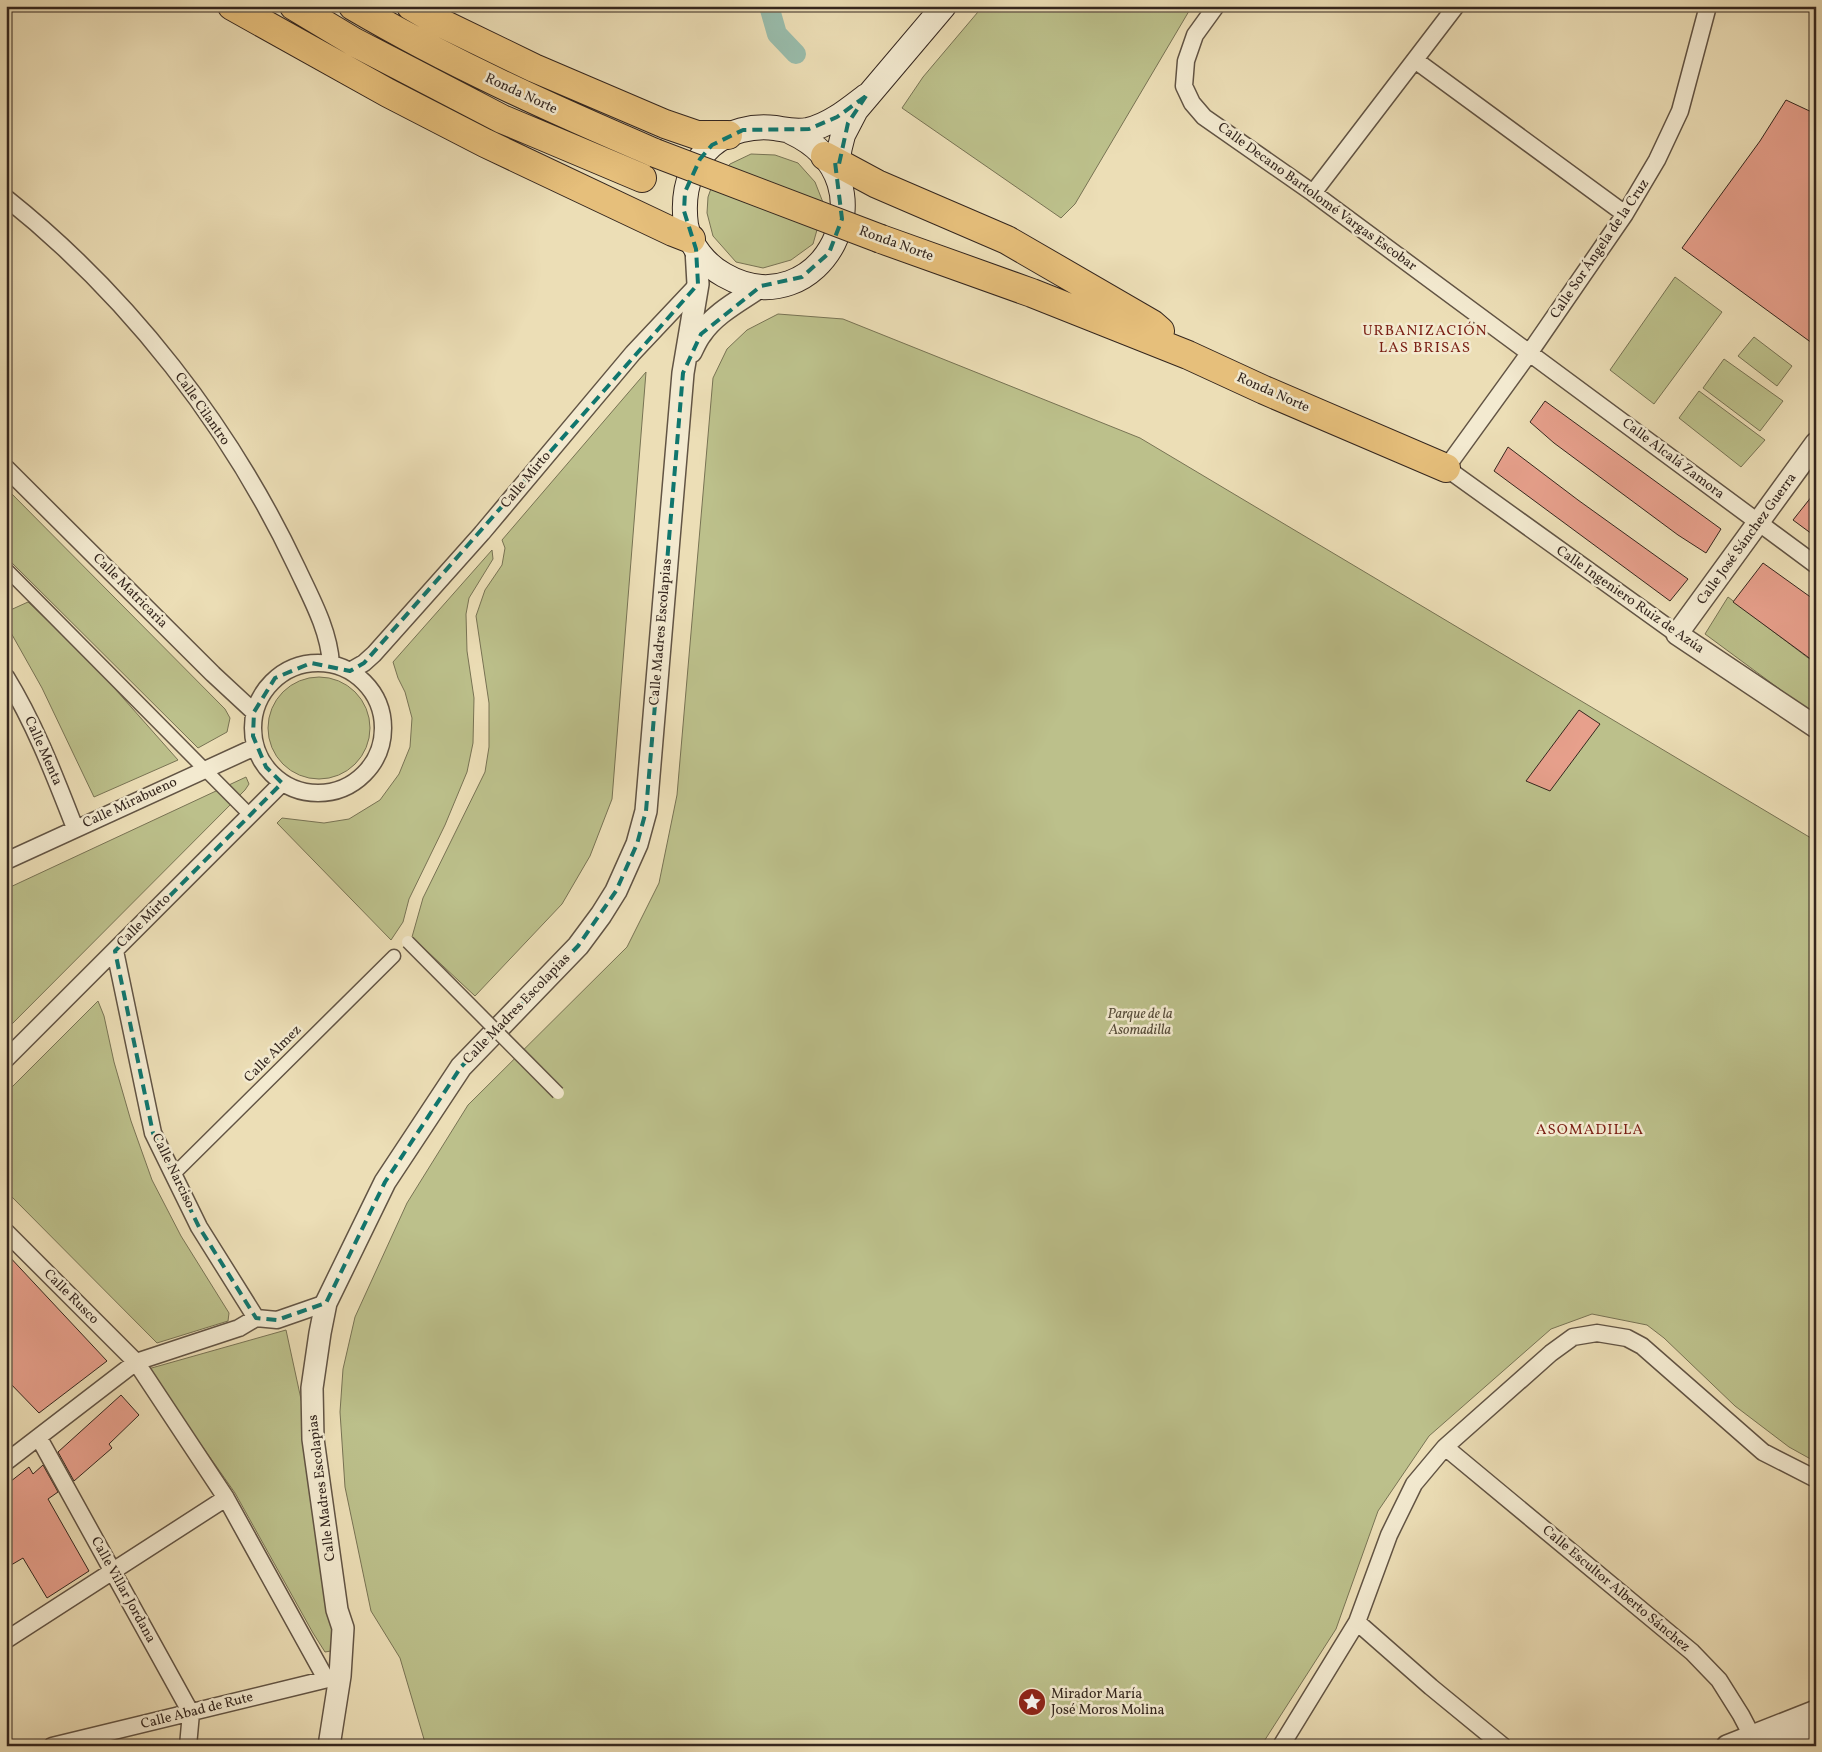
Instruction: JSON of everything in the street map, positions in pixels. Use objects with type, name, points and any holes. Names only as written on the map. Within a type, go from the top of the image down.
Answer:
[{"type":"highway","points":[[232,6],[388,93],[485,143],[665,228],[694,244]]},
{"type":"highway","name":"Ronda Norte","points":[[294,6],[354,42],[494,114],[642,178]]},
{"type":"highway","name":"Ronda Norte","points":[[353,6],[451,61],[548,107],[655,154],[881,239],[1032,293],[1188,355],[1264,390],[1446,468]]},
{"type":"highway","points":[[411,6],[435,20],[534,68],[665,124],[697,135],[728,135]]},
{"type":"highway","points":[[834,168],[877,184],[1007,240],[1152,324],[1188,355]]},
{"type":"main road","points":[[834,168],[843,135],[856,110],[944,6]]},
{"type":"main road","points":[[791,132],[819,126],[837,117],[866,96]]},
{"type":"main road","points":[[759,127],[791,132],[804,138],[834,168],[843,201],[842,219],[838,236],[829,253],[817,266],[802,277],[784,284],[761,286],[746,284],[718,272],[706,261],[694,244],[687,229],[684,211],[685,192],[690,175],[712,145],[728,135],[759,127]]},
{"type":"street","name":"Calle Decano Bartolomé Vargas Escobar","points":[[1216,6],[1196,35],[1186,61],[1184,86],[1192,103],[1204,117],[1313,193],[1530,352]]},
{"type":"street","points":[[1313,193],[1456,6]]},
{"type":"street","name":"Calle Sor Ángela de la Cruz","points":[[1446,468],[1530,352],[1625,214],[1657,160],[1680,111],[1708,13],[1708,6]]},
{"type":"street","points":[[1415,60],[1625,214]]},
{"type":"street","name":"Calle Cilantro","points":[[6,198],[58,242],[128,315],[181,378],[207,415],[245,472],[279,531],[324,631],[330,649],[331,664]]},
{"type":"street","name":"Calle Madres Escolapias","points":[[329,1746],[333,1678],[343,1628],[337,1610],[313,1439],[312,1388],[326,1303],[385,1182],[461,1067],[578,946],[602,915],[616,891],[637,844],[646,811],[683,373],[698,284],[694,244]]},
{"type":"street","name":"Calle Mirto","points":[[350,671],[364,664],[374,654],[482,533],[633,354],[698,284]]},
{"type":"street","name":"Calle Madres Escolapias","points":[[683,373],[691,352],[701,334],[723,312],[761,286]]},
{"type":"street","name":"Calle Alcalá Zamora","points":[[1530,352],[1816,565]]},
{"type":"street","name":"Calle José Sánchez Guerra","points":[[1677,634],[1816,443]]},
{"type":"street","name":"Calle Matricaria","points":[[6,468],[213,674],[254,712]]},
{"type":"street","name":"Calle Ingeniero Ruiz de Azúa","points":[[1446,468],[1677,634],[1816,727]]},
{"type":"street","points":[[6,569],[250,815]]},
{"type":"street","points":[[311,663],[331,664],[350,671],[365,683],[376,698],[382,716],[383,735],[378,754],[368,770],[354,782],[337,791],[318,794],[300,791],[282,783],[266,768],[255,747],[253,730],[254,712],[262,694],[275,678],[292,668],[311,663]]},
{"type":"street","name":"Calle Menta","points":[[6,676],[48,761],[76,828]]},
{"type":"street","name":"Calle Mirabueno","points":[[6,861],[255,747]]},
{"type":"street","name":"Calle Mirto","points":[[6,1059],[282,783]]},
{"type":"street","points":[[408,942],[558,1094]]},
{"type":"street","name":"Calle Narciso","points":[[115,951],[153,1133],[199,1227],[256,1318]]},
{"type":"street","name":"Calle Almez","points":[[174,1174],[394,956]]},
{"type":"street","name":"Calle Rusco","points":[[6,1232],[136,1362]]},
{"type":"street","points":[[6,1462],[136,1362],[240,1328],[256,1318],[277,1320],[326,1303]]},
{"type":"street","points":[[1281,1746],[1357,1622],[1389,1535],[1414,1484],[1445,1447],[1551,1353],[1573,1337],[1598,1333],[1627,1338],[1642,1346],[1763,1452],[1816,1479]]},
{"type":"street","points":[[136,1362],[226,1498],[333,1678]]},
{"type":"street","name":"Calle Villar Jordana","points":[[39,1438],[191,1713]]},
{"type":"street","name":"Calle Escultor Alberto Sánchez","points":[[1445,1447],[1692,1652],[1719,1680],[1741,1715],[1764,1743]]},
{"type":"street","points":[[6,1640],[226,1498]]},
{"type":"street","points":[[1357,1622],[1431,1687],[1503,1746]]},
{"type":"street","name":"Calle Abad de Rute","points":[[52,1746],[333,1678]]},
{"type":"street","points":[[1764,1743],[1816,1711]]},
{"type":"street","points":[[188,1746],[191,1713]]},
{"type":"street","points":[[1728,1746],[1764,1743],[1816,1728]]},
{"type":"highlighted area","points":[[866,96],[848,123],[839,164],[835,162],[842,219],[829,253],[802,277],[761,286],[701,334],[683,373],[646,811],[637,844],[616,891],[578,946],[461,1067],[385,1182],[326,1303],[277,1320],[256,1318],[199,1227],[153,1133],[115,951],[282,783],[266,767],[253,736],[254,712],[275,678],[311,663],[350,671],[364,663],[698,284],[696,249],[684,211],[685,192],[700,159],[712,145],[743,130],[809,129],[837,117]]},
{"type":"green space","points":[[983,6],[1192,6],[1075,204],[1061,218],[902,108],[923,77]]},
{"type":"green space","points":[[751,154],[775,155],[798,163],[815,182],[824,205],[813,244],[791,260],[763,268],[736,262],[713,236],[707,213],[708,197],[713,183],[730,164]]},
{"type":"green space","points":[[1675,277],[1722,312],[1654,404],[1610,370]]},
{"type":"green space","name":"Parque de la Asomadilla","points":[[778,314],[843,319],[1140,438],[1816,841],[1816,1462],[1789,1447],[1735,1406],[1664,1338],[1647,1325],[1592,1314],[1551,1329],[1429,1436],[1378,1511],[1336,1629],[1261,1746],[426,1746],[400,1658],[371,1611],[345,1487],[340,1412],[343,1369],[355,1317],[407,1203],[468,1105],[627,947],[659,883],[677,795],[713,378],[727,349],[747,330]]},
{"type":"green space","points":[[1754,337],[1792,366],[1777,386],[1738,356]]},
{"type":"green space","points":[[1724,359],[1783,401],[1760,431],[1703,388]]},
{"type":"green space","points":[[646,372],[612,799],[590,856],[562,904],[475,996],[412,937],[423,898],[485,772],[489,747],[489,703],[476,616],[485,590],[502,565],[505,548],[502,540]]},
{"type":"green space","points":[[1699,391],[1765,440],[1741,467],[1679,418]]},
{"type":"green space","points":[[6,488],[225,709],[230,718],[227,732],[198,748],[6,557]]},
{"type":"green space","points":[[492,550],[493,559],[469,598],[466,614],[467,651],[474,698],[473,743],[467,772],[445,825],[409,899],[403,922],[391,940],[277,823],[282,818],[324,823],[349,819],[380,800],[399,774],[410,747],[412,718],[405,692],[393,662]]},
{"type":"green space","points":[[1728,597],[1816,664],[1816,716],[1705,634]]},
{"type":"green space","points":[[28,602],[93,664],[178,760],[94,797],[42,688],[6,624],[6,612]]},
{"type":"green space","points":[[319,677],[338,681],[355,692],[366,709],[370,728],[366,747],[355,764],[338,775],[319,779],[300,775],[283,764],[272,747],[268,728],[272,709],[283,692],[300,681]]},
{"type":"green space","points":[[246,777],[249,784],[245,790],[6,1030],[6,889]]},
{"type":"green space","points":[[98,1001],[104,1016],[114,1062],[131,1121],[152,1180],[181,1236],[229,1313],[228,1321],[157,1343],[6,1191],[6,1093]]},
{"type":"green space","points":[[286,1330],[309,1436],[334,1617],[331,1651],[325,1652],[235,1493],[148,1369]]},
{"type":"building","points":[[1786,100],[1816,114],[1816,346],[1682,248],[1760,141]]},
{"type":"building","points":[[1545,401],[1721,529],[1706,553],[1678,535],[1554,443],[1530,422]]},
{"type":"building","points":[[1508,447],[1688,579],[1670,601],[1494,471]]},
{"type":"building","points":[[1816,491],[1816,537],[1793,520]]},
{"type":"building","points":[[1763,563],[1816,601],[1816,663],[1733,602]]},
{"type":"building","points":[[1579,710],[1600,724],[1550,791],[1526,781]]},
{"type":"building","points":[[6,1253],[107,1361],[39,1413],[6,1379]]},
{"type":"building","points":[[121,1395],[139,1415],[109,1444],[112,1448],[74,1481],[58,1452]]},
{"type":"building","points":[[43,1465],[58,1492],[48,1499],[89,1571],[47,1598],[23,1558],[6,1568],[6,1485],[29,1467],[33,1474]]},
{"type":"waterway","points":[[769,6],[777,34],[796,54]]},
{"type":"place","name":"Mirador María José Moros Molina","points":[[1032,1702]]},
{"type":"district","name":"URBANIZACIÓN LAS BRISAS","points":[[1425,340]]},
{"type":"district","name":"ASOMADILLA","points":[[1590,1130]]}]
